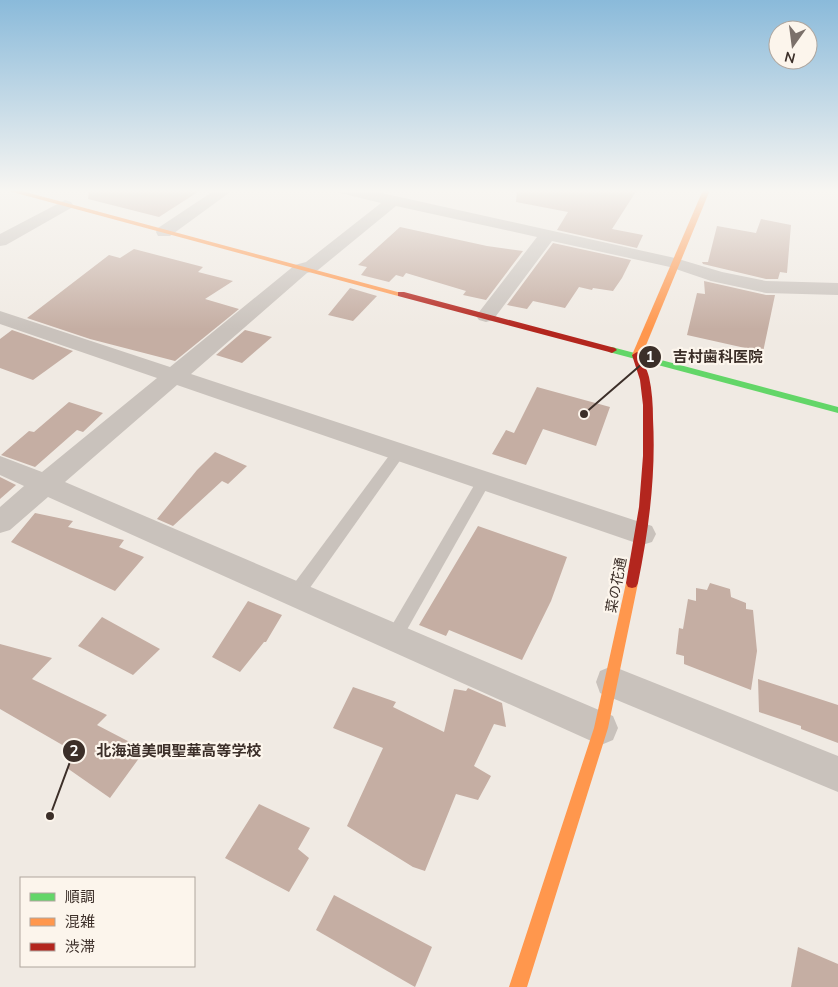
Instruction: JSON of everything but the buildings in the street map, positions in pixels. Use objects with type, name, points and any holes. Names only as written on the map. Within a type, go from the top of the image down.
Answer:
[{"type":"street","points":[[179,236],[838,410]]},
{"type":"street","points":[[0,522],[301,268],[312,266],[349,236]]},
{"type":"street","points":[[486,316],[546,236]]},
{"type":"street","points":[[557,236],[675,263],[718,277],[766,287],[838,289]]},
{"type":"street","points":[[636,356],[687,236]]},
{"type":"street","points":[[0,317],[642,534]]},
{"type":"street","name":"菜の花通","points":[[518,987],[601,728],[642,534],[648,478],[648,412],[645,377],[636,356]]},
{"type":"street","points":[[0,465],[601,728]]},
{"type":"street","points":[[612,682],[838,774]]},
{"type":"lane","points":[[296,594],[399,452]]},
{"type":"lane","points":[[394,636],[484,481]]},
{"type":"traffic: fast","points":[[612,350],[838,410]]},
{"type":"traffic: slow","points":[[182,236],[401,294]]},
{"type":"traffic: slow","points":[[637,355],[687,236]]},
{"type":"traffic: slow","points":[[518,987],[601,728],[632,583]]},
{"type":"traffic: jam","points":[[401,294],[612,350]]},
{"type":"traffic: jam","points":[[632,583],[645,507],[649,456],[648,405],[645,380],[637,355]]},
{"type":"place","name":"吉村歯科医院","points":[[584,414]]},
{"type":"place","name":"北海道美唄聖華高等学校","points":[[50,816]]}]
